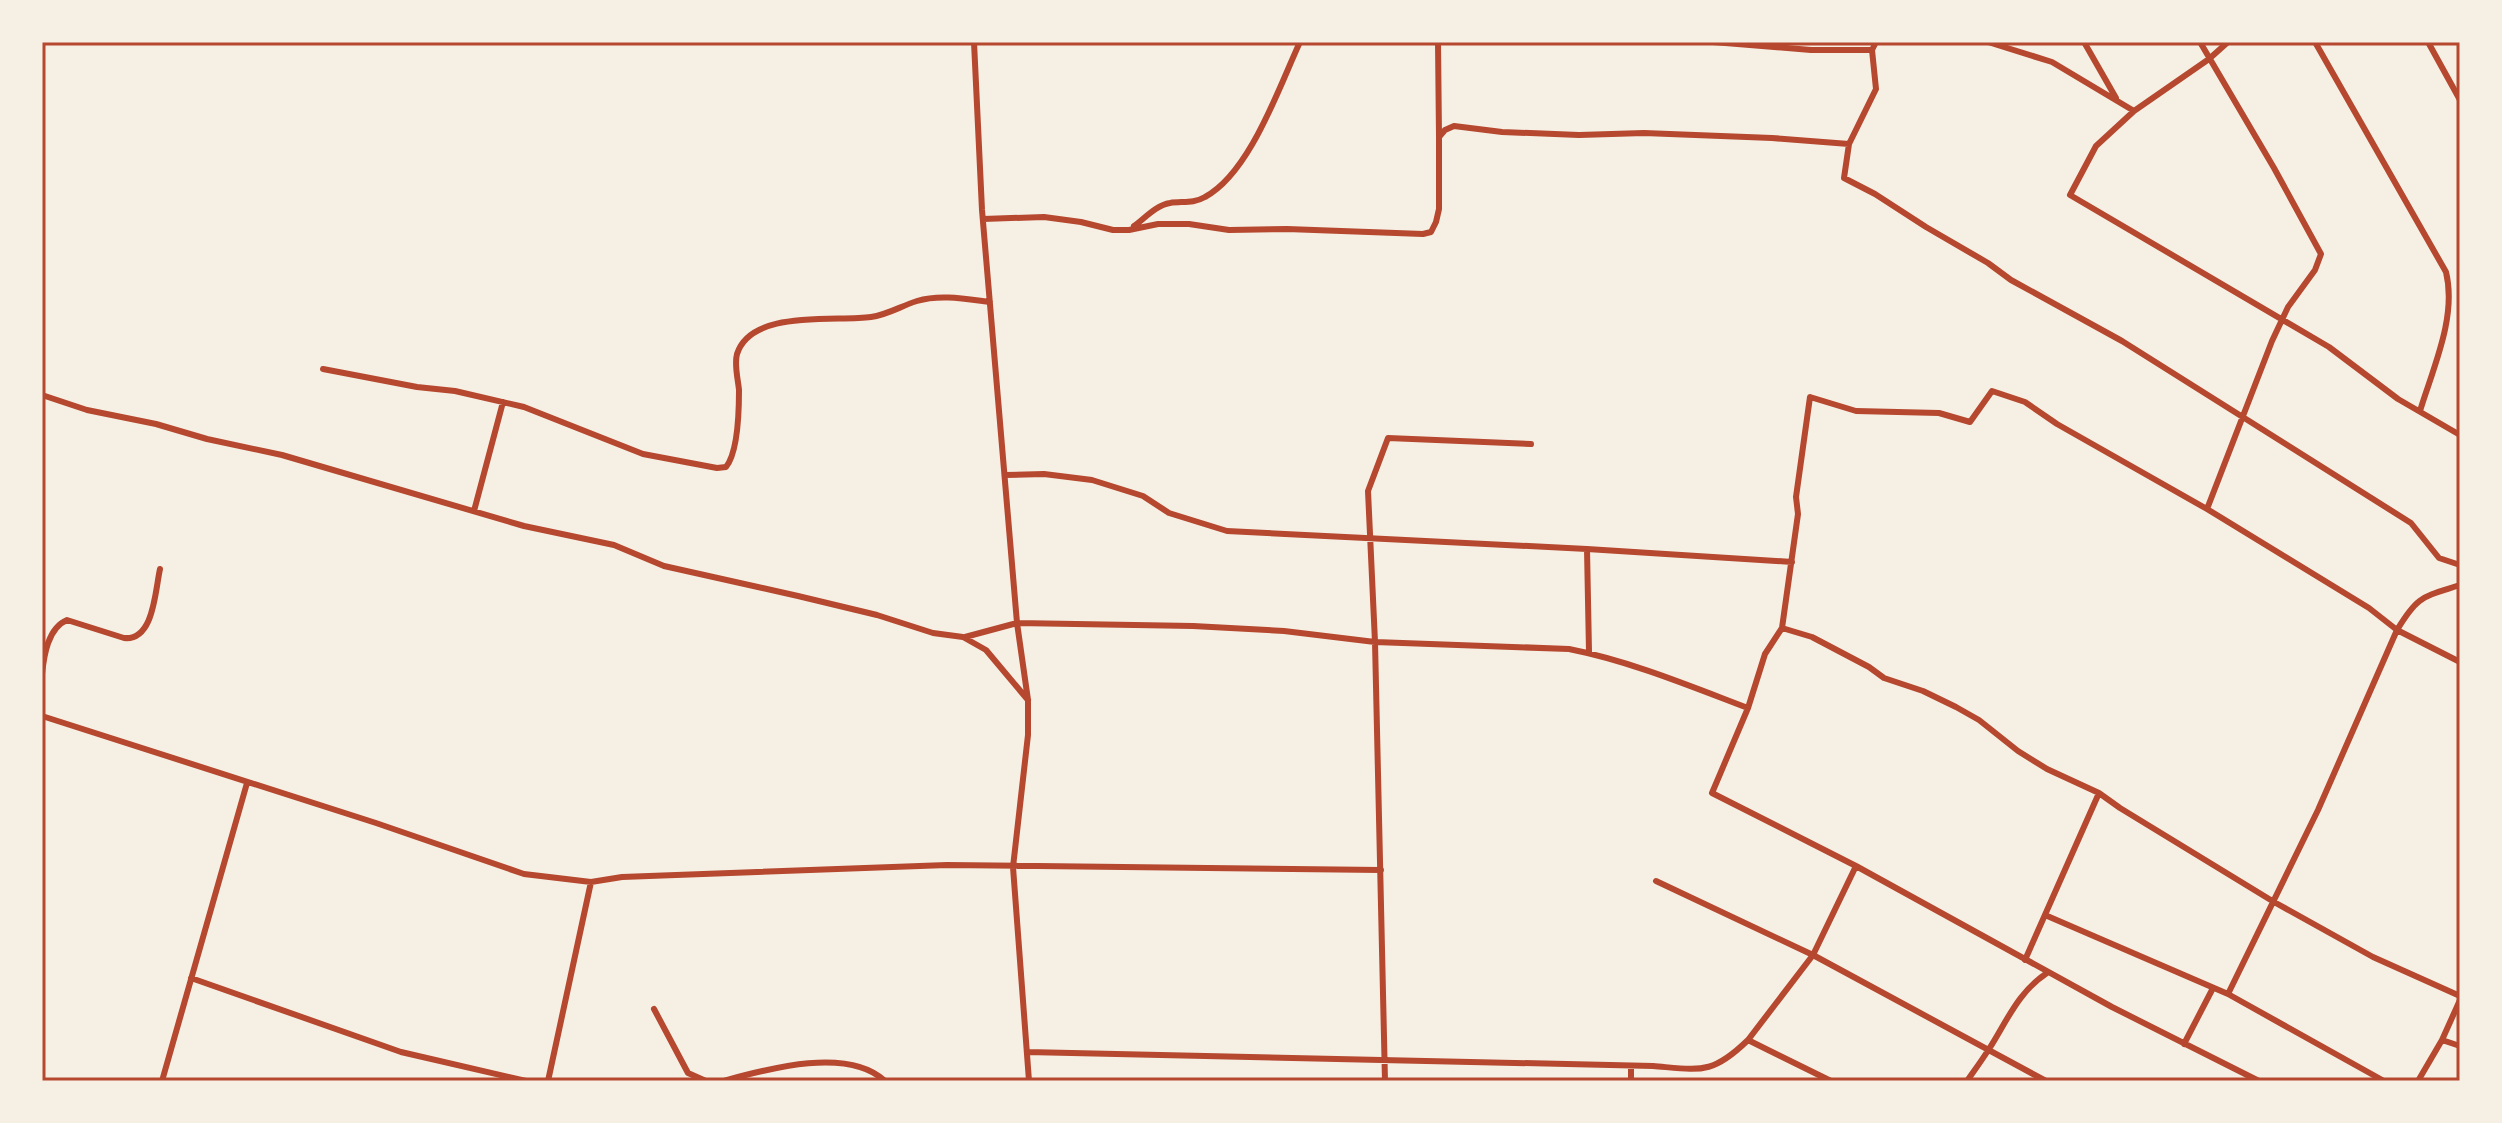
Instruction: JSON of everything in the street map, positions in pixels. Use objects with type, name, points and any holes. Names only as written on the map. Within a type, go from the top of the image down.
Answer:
[{"type":"street","points":[[974,42],[983,219],[1017,623],[1028,700],[1028,735],[1013,867],[1029,1081]]},
{"type":"street","points":[[1129,230],[1168,203],[1191,203],[1220,187],[1254,143],[1300,42]]},
{"type":"street","points":[[983,219],[1044,217],[1113,230],[1158,224],[1189,224],[1229,230],[1287,229],[1386,234],[1431,232],[1439,209],[1438,42]]},
{"type":"street","points":[[1713,42],[1811,50],[1872,50]]},
{"type":"street","points":[[1876,42],[1872,50],[1876,89],[1849,144],[1844,178],[1988,263],[2011,280],[2122,341],[2411,523],[2439,558],[2460,565]]},
{"type":"street","points":[[1988,42],[2052,62],[2134,111]]},
{"type":"street","points":[[2084,42],[2118,102]]},
{"type":"street","points":[[2200,42],[2321,254],[2315,270],[2288,307],[2272,341],[2207,509]]},
{"type":"street","points":[[2228,42],[2209,59],[2134,111],[2096,146],[2070,195],[2329,347],[2398,399],[2460,435]]},
{"type":"street","points":[[2315,42],[2446,272],[2450,288],[2449,306],[2420,411]]},
{"type":"street","points":[[2428,42],[2460,100]]},
{"type":"street","points":[[1439,137],[1454,126],[1502,132],[1579,135],[1644,133],[1849,144]]},
{"type":"street","points":[[323,369],[455,391],[524,407],[643,454],[689,464],[726,467],[733,458],[738,410],[737,353],[756,331],[771,324],[796,320],[877,316],[919,301],[947,297],[990,302]]},
{"type":"street","points":[[2259,1081],[2047,973],[1856,866],[1712,793],[1748,708],[1765,654],[1782,628],[1810,397],[1856,411],[1939,413],[1970,422],[1992,391],[2025,402],[2057,424],[2207,509],[2369,608],[2397,630],[2460,662]]},
{"type":"street","points":[[42,395],[87,410],[282,455],[524,526],[614,545],[664,566],[877,615],[933,633],[963,637],[986,650],[1028,700]]},
{"type":"street","points":[[474,511],[503,402]]},
{"type":"street","points":[[1385,1081],[1375,642],[1368,491],[1388,438],[1531,444]]},
{"type":"street","points":[[1005,475],[1044,474],[1092,480],[1143,496],[1169,513],[1227,531],[1792,562]]},
{"type":"street","points":[[1587,549],[1589,652]]},
{"type":"street","points":[[42,674],[53,633],[58,624],[67,620],[124,638],[133,639],[140,635],[147,627],[160,569]]},
{"type":"street","points":[[2228,994],[2318,810],[2406,614],[2422,597],[2460,585]]},
{"type":"street","points":[[963,637],[1017,623],[1284,631],[1375,642],[1569,649],[1589,652],[1748,708]]},
{"type":"street","points":[[1782,628],[1812,637],[1884,678],[1923,691],[1956,707],[2047,769],[2099,793],[2274,902],[2373,957],[2460,998],[2442,1040],[2418,1081]]},
{"type":"street","points":[[42,716],[524,874],[591,882],[622,877],[947,865],[1381,870]]},
{"type":"street","points":[[162,1081],[247,783]]},
{"type":"street","points":[[2025,960],[2099,793]]},
{"type":"street","points":[[1027,1052],[1696,1069],[1715,1066],[1727,1061],[1748,1040],[1813,955],[1856,866]]},
{"type":"street","points":[[1656,881],[1813,955],[2046,1081]]},
{"type":"street","points":[[548,1081],[591,882]]},
{"type":"street","points":[[2045,915],[2228,994],[2384,1081]]},
{"type":"street","points":[[1967,1081],[1989,1050],[2012,1008],[2027,988],[2047,973]]},
{"type":"street","points":[[191,978],[401,1052],[526,1081]]},
{"type":"street","points":[[2184,1044],[2213,988]]},
{"type":"street","points":[[654,1009],[688,1073],[706,1081]]},
{"type":"street","points":[[1748,1040],[1831,1081]]},
{"type":"street","points":[[2442,1040],[2460,1046]]},
{"type":"street","points":[[723,1081],[808,1063],[849,1065],[875,1072],[885,1081]]},
{"type":"street","points":[[1631,1066],[1631,1081]]}]
